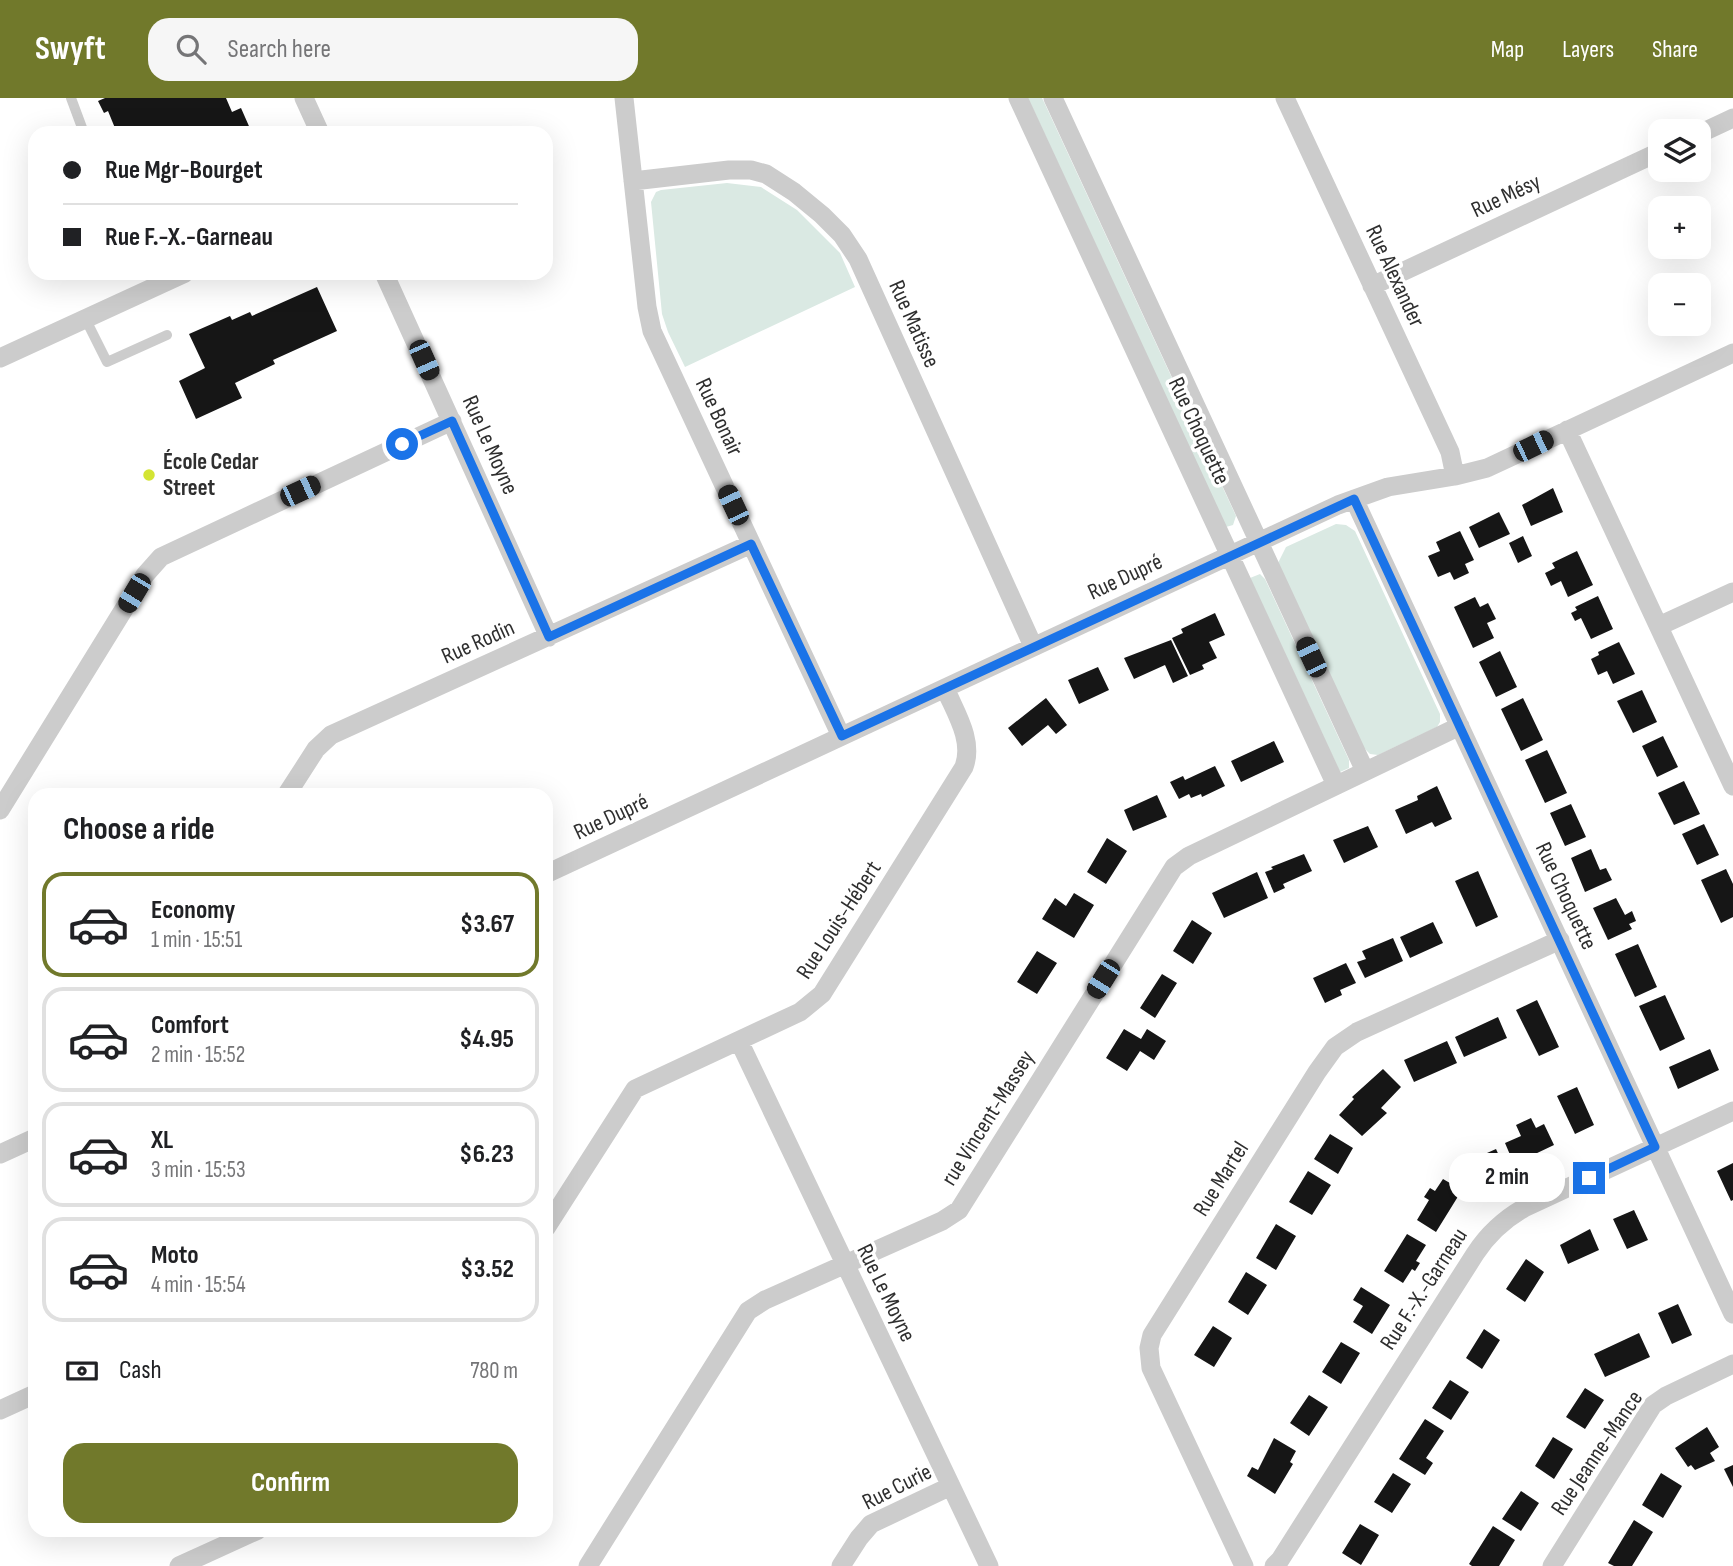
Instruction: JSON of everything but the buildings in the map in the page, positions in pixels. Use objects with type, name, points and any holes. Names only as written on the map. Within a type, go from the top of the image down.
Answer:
[{"type":"street","points":[[304,98],[316,126]]},
{"type":"street","name":"Rue Bonair","points":[[624,98],[647,307],[652,331],[842,736]]},
{"type":"street","name":"Rue Choquette","points":[[1018,98],[1336,785]]},
{"type":"street","name":"Rue Choquette","points":[[1053,98],[1365,771]]},
{"type":"street","name":"Rue Alexander","points":[[1286,98],[1450,452],[1455,476]]},
{"type":"street","points":[[1711,128],[1733,118]]},
{"type":"street","name":"Rue Mésy","points":[[1372,285],[1648,157]]},
{"type":"street","name":"Rue Matisse","points":[[633,181],[729,170],[758,172],[794,192],[842,235],[858,259],[1033,646]]},
{"type":"street","points":[[0,358],[169,280]]},
{"type":"street","name":"Rue Le Moyne","points":[[387,280],[549,637]]},
{"type":"street","name":"Rue Dupré","points":[[553,871],[1354,499],[1388,487],[1455,476],[1495,465],[1733,353]]},
{"type":"street","points":[[0,810],[145,575],[160,557],[452,421]]},
{"type":"street","points":[[1567,430],[1733,786]]},
{"type":"street","name":"Rue Choquette","points":[[1354,499],[1733,1314]]},
{"type":"street","name":"Rue Rodin","points":[[291,788],[316,749],[331,735],[751,544]]},
{"type":"street","points":[[1659,626],[1733,592]]},
{"type":"street","name":"Rue Louis-Hébert","points":[[553,1217],[635,1088],[800,1012],[822,994],[966,762],[967,745],[945,688]]},
{"type":"street","name":"rue Vincent-Massey","points":[[588,1566],[743,1316],[765,1300],[942,1221],[960,1210],[1174,867],[1189,856],[1460,726]]},
{"type":"street","name":"Rue Martel","points":[[1244,1566],[1151,1368],[1149,1355],[1153,1335],[1335,1046],[1357,1032],[1560,940]]},
{"type":"street","name":"Rue Le Moyne","points":[[739,1041],[989,1566]]},
{"type":"street","name":"Rue F.-X.-Garneau","points":[[1274,1566],[1490,1233],[1524,1208],[1733,1111]]},
{"type":"street","points":[[0,1154],[28,1141]]},
{"type":"street","name":"Rue Jeanne-Mance","points":[[1552,1566],[1653,1405],[1733,1364]]},
{"type":"street","points":[[0,1410],[28,1397]]},
{"type":"street","name":"Rue Curie","points":[[841,1566],[871,1524],[951,1486]]},
{"type":"street","points":[[179,1566],[243,1537]]},
{"type":"lane","points":[[71,98],[81,126]]},
{"type":"lane","points":[[85,318],[107,362],[167,335]]},
{"type":"shaded area","points":[[1028,98],[1042,98],[1044,102],[1236,516],[1233,525],[1226,527]]},
{"type":"shaded area","points":[[727,183],[761,187],[797,210],[840,253],[855,287],[685,367],[662,314],[651,202],[656,192],[661,190]]},
{"type":"shaded area","points":[[1336,524],[1346,525],[1355,531],[1440,714],[1437,727],[1378,755],[1370,754],[1364,748],[1278,563],[1286,547]]},
{"type":"shaded area","points":[[1260,574],[1265,579],[1349,760],[1349,768],[1340,772],[1250,578]]},
{"type":"place","name":"École Cedar Street","points":[[149,475]]},
{"type":"route","points":[[402,444],[452,421],[549,637],[751,544],[842,736],[1354,499],[1655,1147],[1589,1178]]}]
